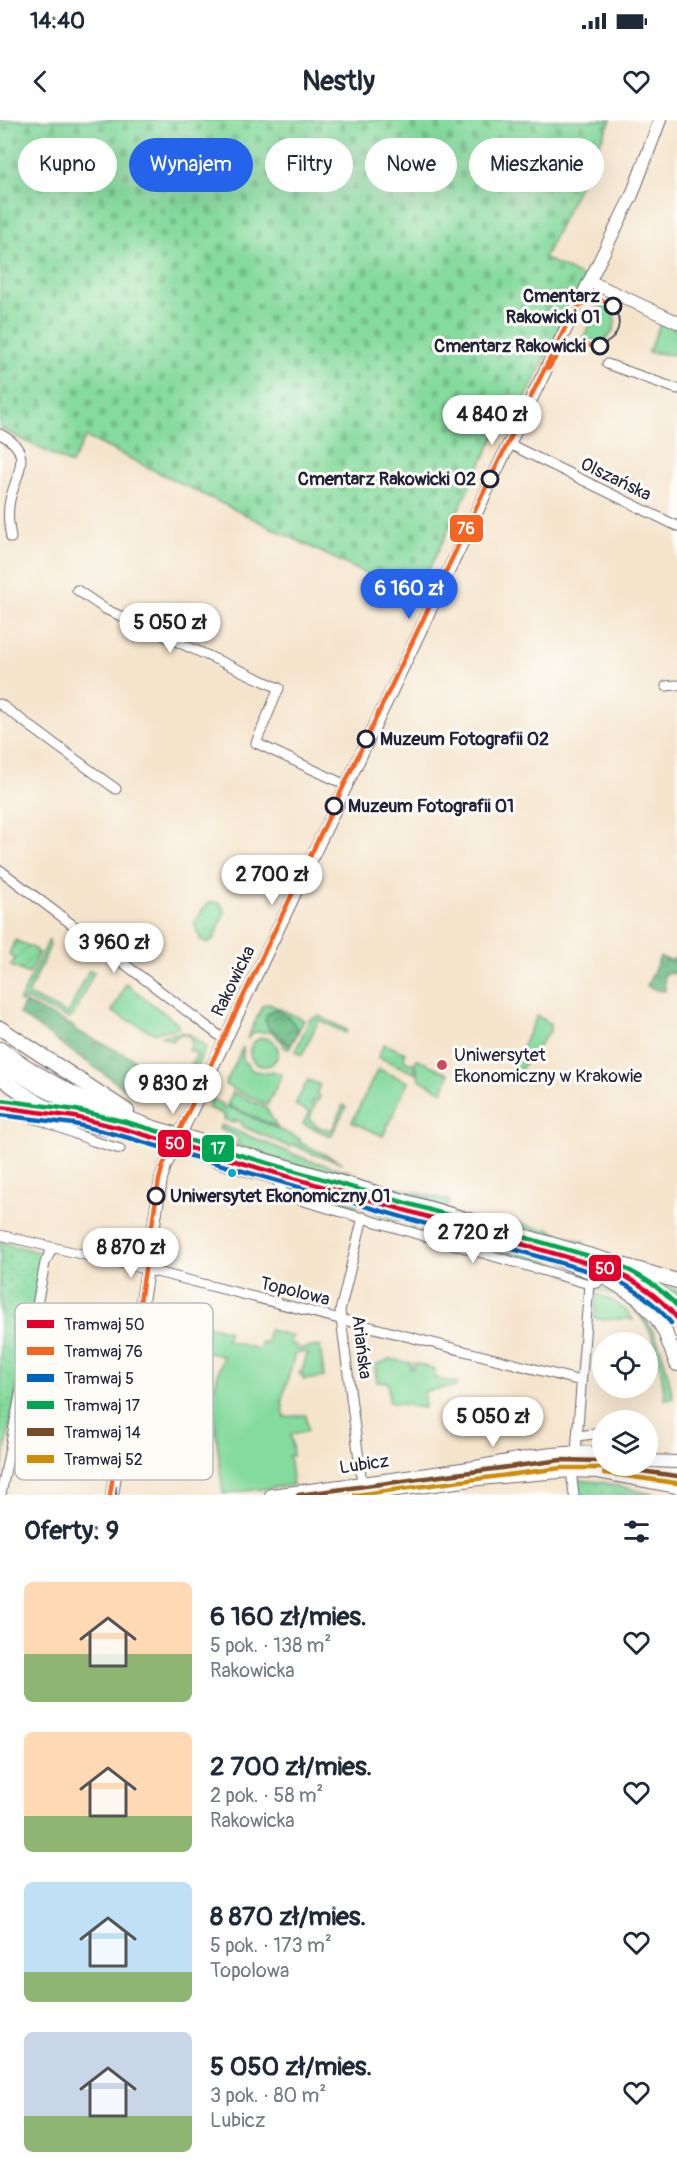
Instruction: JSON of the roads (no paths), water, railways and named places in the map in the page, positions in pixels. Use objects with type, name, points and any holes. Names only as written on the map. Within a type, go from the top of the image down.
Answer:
[{"type":"main road","points":[[0,1028],[177,1142],[274,1176],[548,1255],[603,1276],[639,1298],[657,1318],[677,1364]]},
{"type":"main road","points":[[0,1049],[82,1098],[154,1128]]},
{"type":"main road","points":[[0,1062],[40,1087],[128,1132]]},
{"type":"main road","points":[[0,1077],[30,1098],[60,1114],[92,1125],[177,1142],[611,1260],[677,1281]]},
{"type":"street","name":"Rakowicka","points":[[142,1303],[161,1179],[177,1142],[509,444],[591,282],[636,186],[660,120]]},
{"type":"street","points":[[591,282],[677,322]]},
{"type":"street","points":[[607,364],[677,389]]},
{"type":"street","points":[[0,434],[16,444],[21,456],[21,468],[9,509],[10,538]]},
{"type":"street","name":"Olszańska","points":[[509,444],[677,526]]},
{"type":"street","points":[[77,590],[105,609],[279,688],[256,743],[346,785]]},
{"type":"street","points":[[666,686],[677,685]]},
{"type":"street","points":[[0,704],[116,789]]},
{"type":"street","points":[[0,870],[225,1040]]},
{"type":"street","points":[[0,1111],[43,1121],[120,1149]]},
{"type":"street","points":[[274,1176],[287,1195],[590,1284],[597,1284],[603,1276]]},
{"type":"street","name":"Ariańska","points":[[360,1489],[340,1311],[363,1218]]},
{"type":"street","name":"Topolowa","points":[[0,1235],[147,1270],[581,1381]]},
{"type":"street","points":[[37,1303],[45,1263],[52,1248]]},
{"type":"street","points":[[576,1452],[590,1284]]},
{"type":"street","points":[[1,1495],[15,1419]]},
{"type":"street","points":[[577,1436],[592,1434]]},
{"type":"street","name":"Lubicz","points":[[272,1495],[360,1489],[533,1456],[576,1452],[592,1453]]},
{"type":"street","points":[[658,1461],[677,1462]]},
{"type":"street","points":[[571,1471],[574,1495]]},
{"type":"street","name":"Lubicz","points":[[360,1489],[374,1494],[479,1479],[571,1471],[598,1472],[677,1487]]},
{"type":"street","name":"Rakowicka","points":[[112,1495],[114,1480]]},
{"type":"tram line","name":"76","points":[[140,1303],[163,1165],[490,479],[571,316],[580,306],[590,300],[601,300],[613,306]]},
{"type":"tram line","points":[[600,346],[612,339],[618,329],[618,318],[613,306]]},
{"type":"tram line","name":"76","points":[[549,368],[565,349],[575,346],[600,346]]},
{"type":"tram line","name":"17","points":[[1,1100],[76,1110],[126,1122],[610,1262],[646,1280],[677,1306]]},
{"type":"tram line","name":"50","points":[[0,1107],[75,1117],[124,1129],[608,1269],[646,1289],[677,1318]]},
{"type":"tram line","name":"5","points":[[0,1115],[74,1124],[122,1136],[606,1276],[642,1295],[671,1323]]},
{"type":"tram line","name":"14","points":[[298,1495],[561,1460],[592,1461]]},
{"type":"tram line","name":"52","points":[[355,1495],[561,1468],[592,1468]]},
{"type":"tram line","name":"14","points":[[658,1473],[677,1476]]},
{"type":"tram line","name":"52","points":[[626,1476],[676,1483]]},
{"type":"tram line","name":"76","points":[[110,1495],[112,1480]]},
{"type":"tram line","points":[[116,1486],[116,1495]]},
{"type":"place","name":"Cmentarz Rakowicki 01","points":[[613,306]]},
{"type":"place","name":"Cmentarz Rakowicki","points":[[600,346]]},
{"type":"place","name":"Cmentarz Rakowicki 02","points":[[490,479]]},
{"type":"place","name":"Muzeum Fotografii 02","points":[[366,739]]},
{"type":"place","name":"Muzeum Fotografii 01","points":[[334,806]]},
{"type":"place","name":"Uniwersytet Ekonomiczny w Krakowie","points":[[442,1065]]},
{"type":"place","name":"Uniwersytet Ekonomiczny 01","points":[[156,1196]]}]
